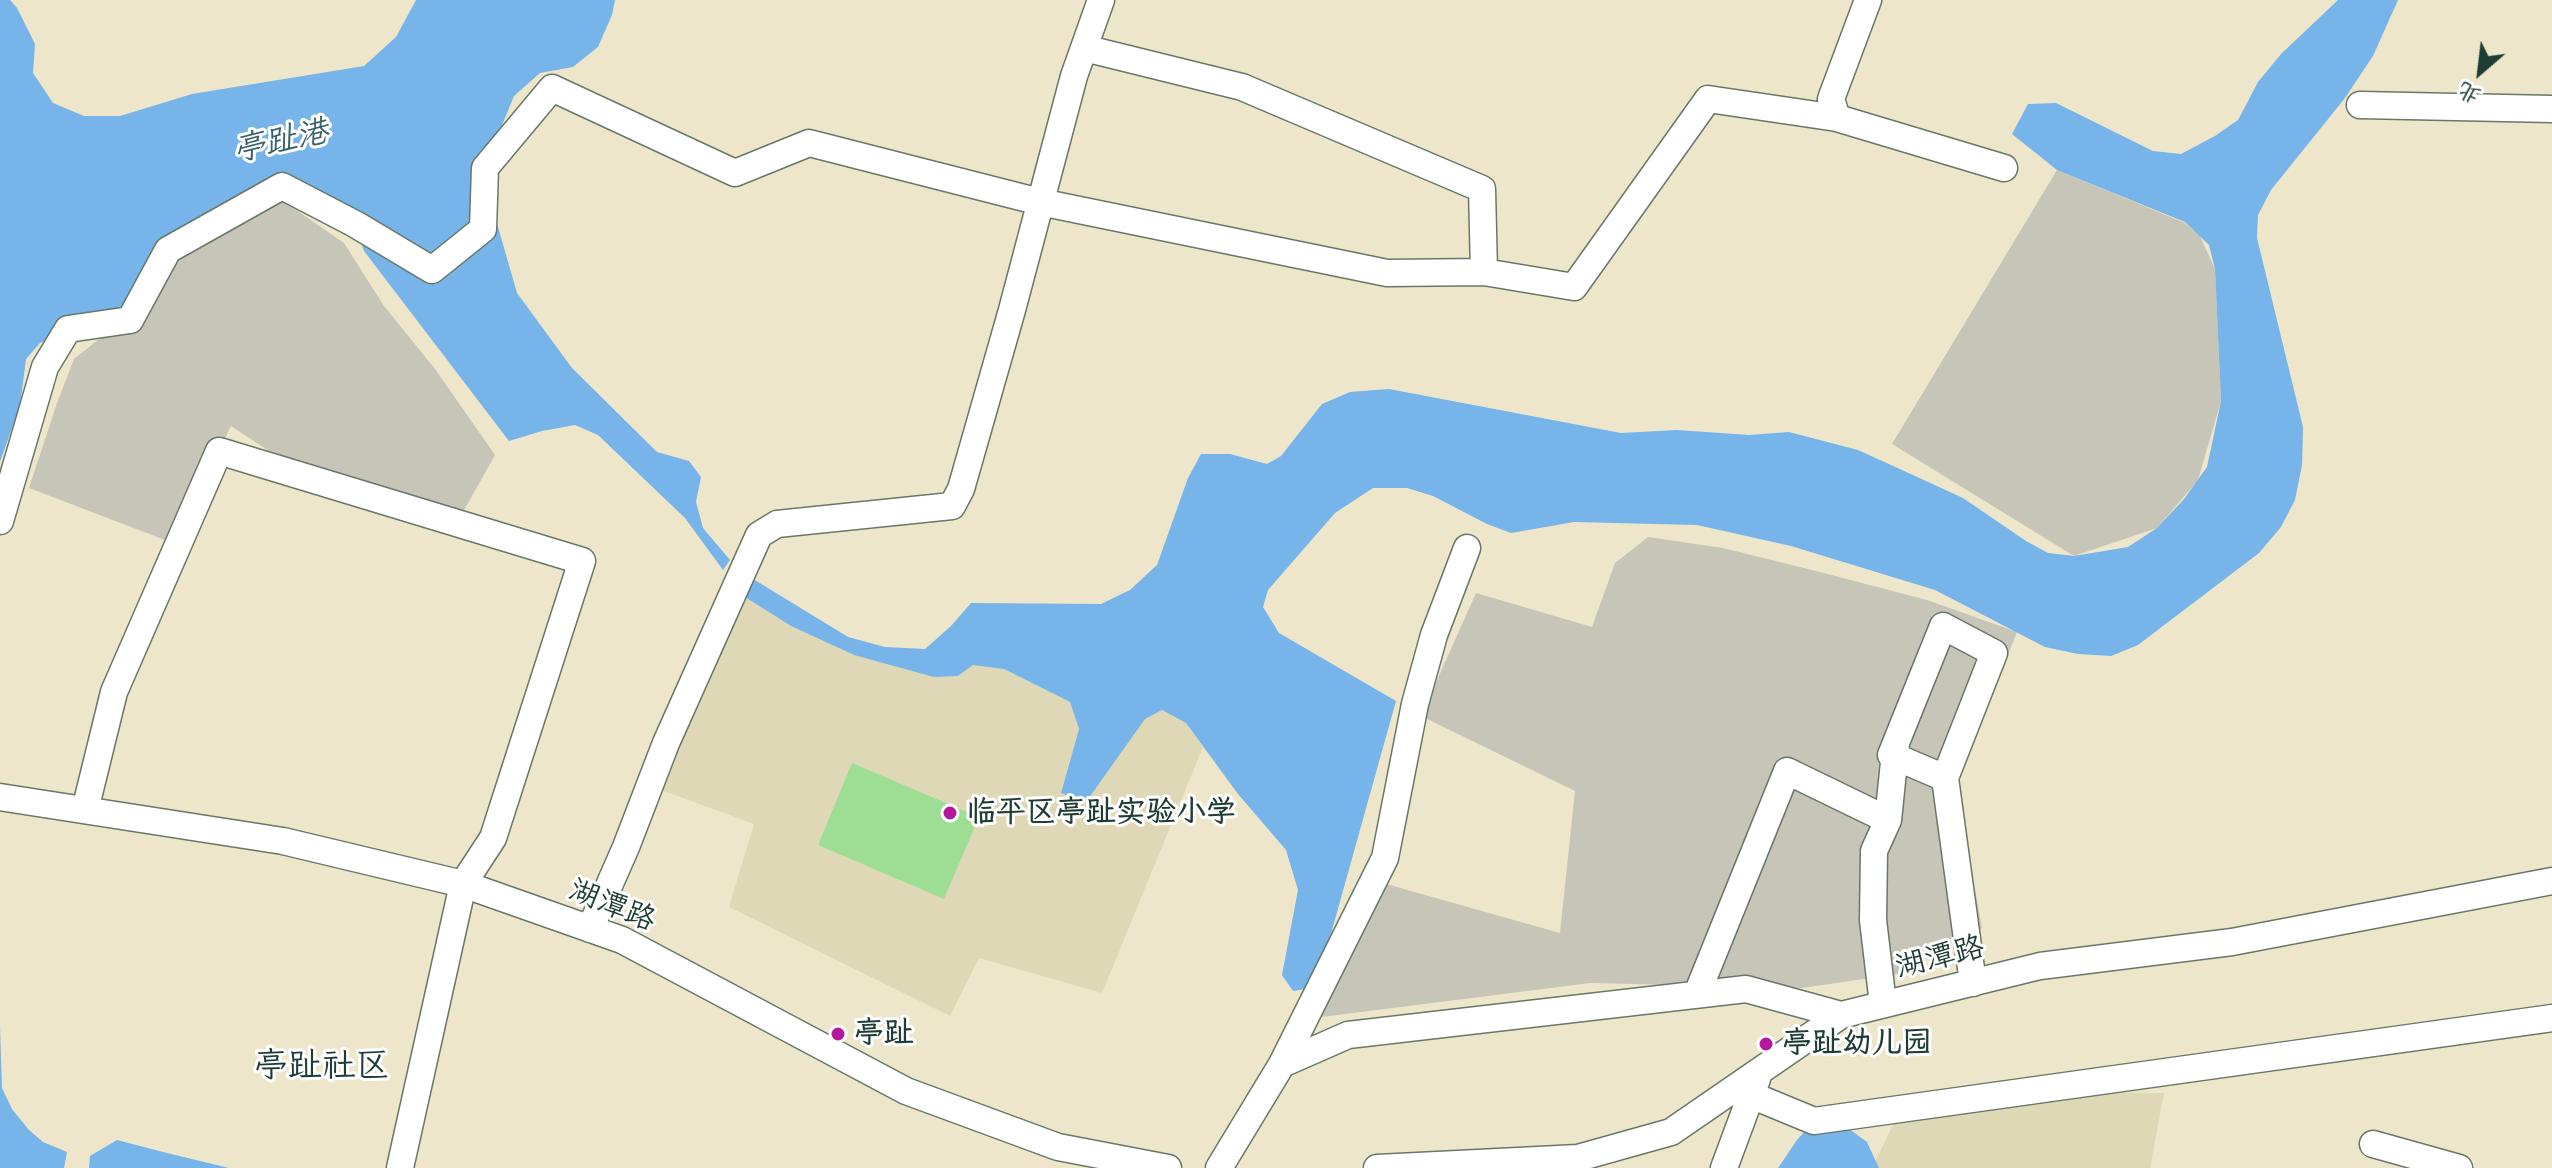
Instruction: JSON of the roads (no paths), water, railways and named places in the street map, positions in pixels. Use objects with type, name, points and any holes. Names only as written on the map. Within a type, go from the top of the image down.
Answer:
[{"type":"street","points":[[590,929],[666,743],[759,535],[777,524],[952,506],[965,474],[1074,76],[1101,0]]},
{"type":"street","points":[[1837,118],[1831,99],[1868,0]]},
{"type":"street","points":[[1084,48],[1242,87],[1482,189],[1484,272]]},
{"type":"street","points":[[0,521],[45,367],[68,329],[130,320],[168,250],[282,186],[355,224],[432,270],[483,229],[485,168],[552,88],[735,173],[809,143],[1040,202],[1387,273],[1484,272],[1574,287],[1708,99],[1837,118],[2004,168]]},
{"type":"street","points":[[2360,105],[2552,109]]},
{"type":"street","points":[[85,810],[114,692],[219,451],[582,561],[493,838],[463,884],[400,1168]]},
{"type":"street","points":[[1219,1168],[1282,1064],[1385,858],[1426,662],[1467,548]]},
{"type":"street","points":[[1883,1004],[1873,920],[1874,851],[1888,820],[1895,750],[1943,626],[1994,653],[1945,778],[1973,983]]},
{"type":"street","points":[[1895,750],[1945,778]]},
{"type":"street","points":[[1697,994],[1787,771],[1888,820]]},
{"type":"street","name":"湖潭路","points":[[0,797],[283,841],[463,884],[622,940],[906,1091],[1058,1147],[1168,1168]]},
{"type":"street","name":"湖潭路","points":[[1377,1168],[1578,1158],[1671,1132],[1756,1084],[1841,1015],[1883,1004],[2040,966],[2232,942],[2552,881]]},
{"type":"street","points":[[1282,1064],[1348,1035],[1746,989],[1841,1015]]},
{"type":"street","points":[[1724,1168],[1756,1084],[1814,1121],[2552,1018]]},
{"type":"street","points":[[2373,1144],[2459,1168]]},
{"type":"water","name":"亭趾港","points":[[0,0],[10,0],[17,8],[35,44],[33,73],[53,103],[84,116],[120,116],[192,94],[364,66],[396,37],[416,0],[615,0],[598,47],[573,67],[540,73],[514,96],[498,135],[496,220],[517,293],[572,368],[657,452],[689,461],[701,477],[696,502],[703,528],[730,560],[723,570],[685,518],[598,435],[575,425],[509,441],[364,251],[355,224],[322,196],[250,192],[203,214],[175,238],[127,305],[40,343],[26,359],[20,405],[0,462]]},
{"type":"water","points":[[2338,0],[2398,0],[2373,56],[2345,98],[2271,190],[2258,215],[2257,238],[2303,427],[2302,465],[2295,500],[2281,527],[2259,553],[2138,645],[2111,656],[2078,654],[2045,647],[1935,590],[1791,546],[1697,525],[1574,522],[1511,533],[1433,496],[1407,488],[1373,488],[1335,513],[1268,590],[1263,607],[1279,633],[1396,701],[1322,966],[1312,988],[1293,991],[1282,975],[1298,890],[1286,850],[1238,794],[1186,723],[1162,710],[1145,719],[1086,802],[1061,793],[1079,729],[1070,702],[1004,669],[973,665],[958,676],[934,677],[854,655],[791,626],[737,592],[745,574],[848,637],[885,647],[925,649],[971,603],[1101,604],[1130,590],[1157,565],[1188,478],[1201,454],[1230,454],[1267,464],[1281,456],[1322,404],[1350,392],[1389,389],[1621,433],[1677,430],[1749,435],[1789,432],[1858,450],[1963,498],[2048,553],[2074,556],[2128,547],[2157,528],[2184,499],[2207,467],[2221,401],[2215,269],[2209,245],[2185,222],[2057,170],[2012,134],[2028,104],[2056,103],[2153,151],[2181,154],[2238,120],[2258,82],[2281,54]]},
{"type":"water","points":[[0,1026],[2,1088],[12,1109],[29,1130],[43,1142],[67,1152],[64,1168],[0,1168]]},
{"type":"water","points":[[1814,1121],[1845,1126],[1867,1142],[1879,1168],[1778,1168]]},
{"type":"water","points":[[117,1140],[229,1168],[89,1168],[90,1156]]},
{"type":"place","name":"临平区亭趾实验小学","points":[[950,813]]},
{"type":"place","name":"亭趾","points":[[838,1034]]},
{"type":"place","name":"亭趾幼儿园","points":[[1766,1044]]},
{"type":"district","name":"亭趾社区","points":[[322,1067]]}]
